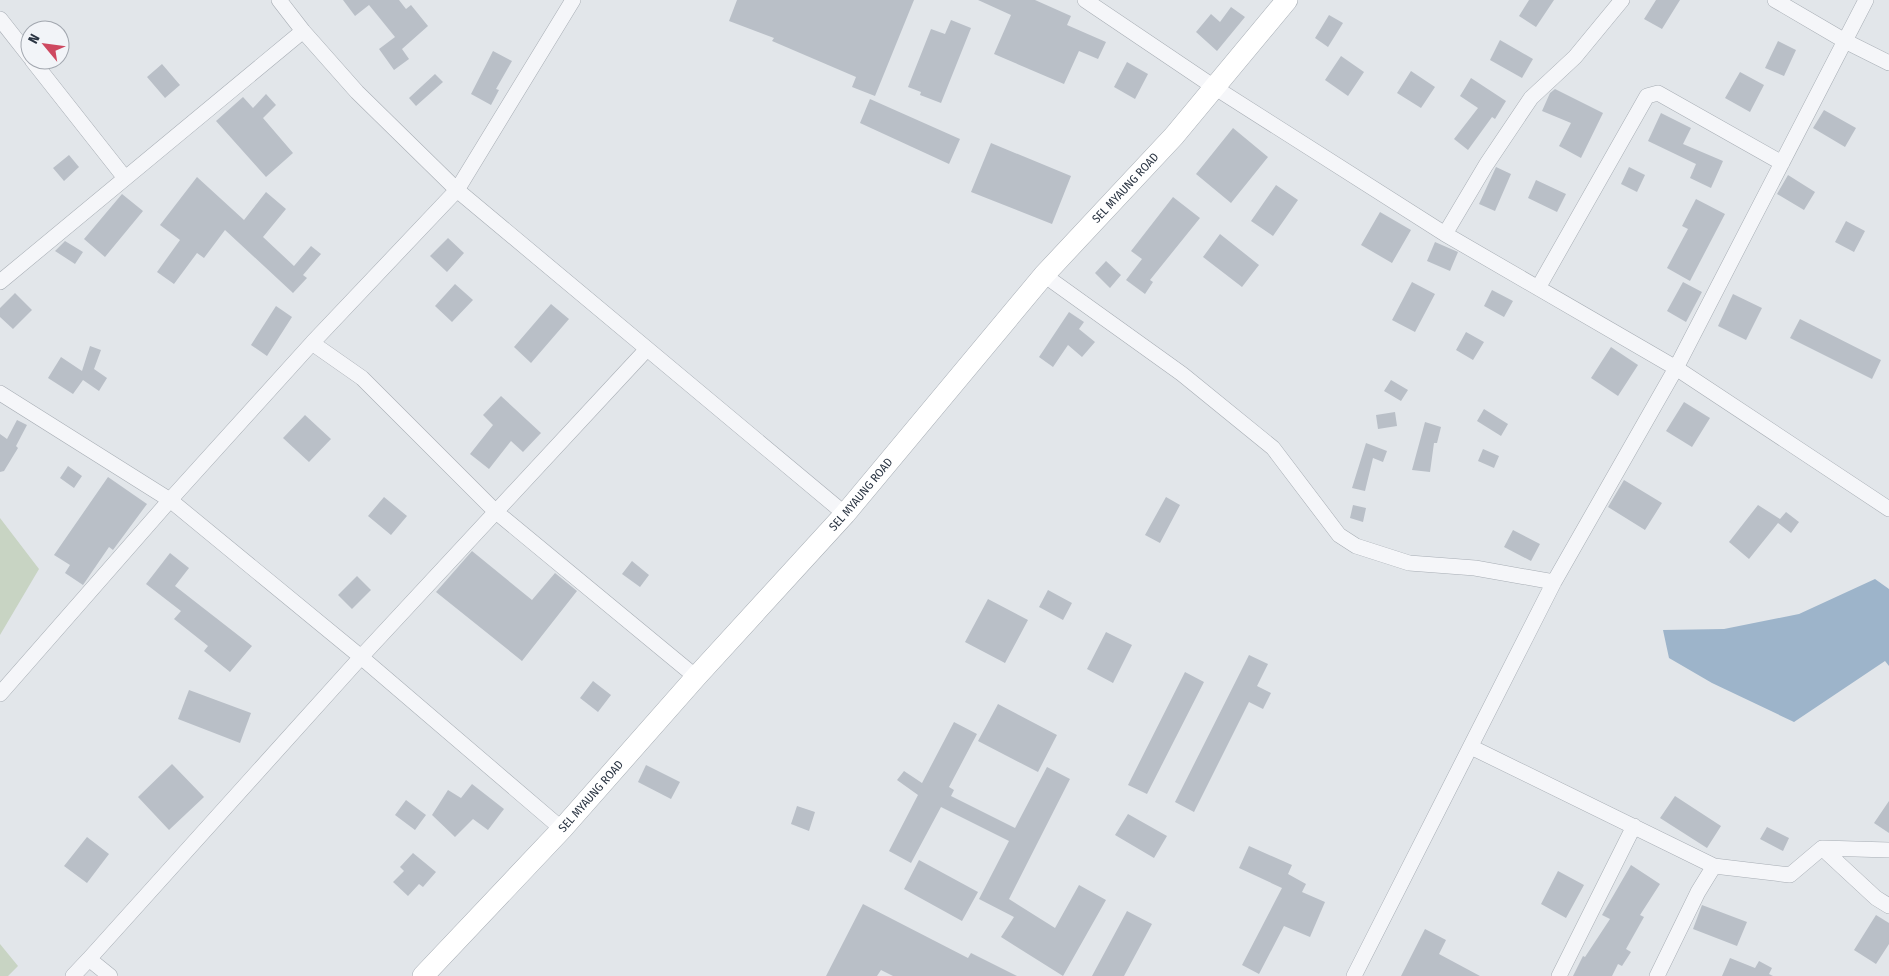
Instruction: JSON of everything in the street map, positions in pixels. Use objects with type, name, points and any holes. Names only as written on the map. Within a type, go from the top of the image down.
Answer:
[{"type":"main road","name":"SEL MYAUNG ROAD","points":[[423,976],[562,829],[696,677],[845,514],[1044,275],[1174,136],[1287,0]]},
{"type":"street","points":[[279,0],[302,31],[357,92],[457,190],[845,514]]},
{"type":"street","points":[[0,694],[170,500],[312,343],[457,190],[573,0]]},
{"type":"street","points":[[1085,0],[1214,88],[1445,234],[1676,368],[1889,509]]},
{"type":"street","points":[[1445,234],[1486,165],[1532,98],[1575,57],[1622,0]]},
{"type":"street","points":[[1775,0],[1845,41],[1889,63]]},
{"type":"street","points":[[1354,976],[1554,582],[1676,368],[1866,0]]},
{"type":"street","points":[[0,19],[20,45]]},
{"type":"street","points":[[0,282],[302,31]]},
{"type":"street","points":[[40,70],[125,178]]},
{"type":"street","points":[[1538,288],[1647,96],[1658,93],[1782,163]]},
{"type":"street","points":[[1044,275],[1182,374],[1274,448],[1339,535],[1356,546],[1409,563],[1475,568],[1554,582]]},
{"type":"street","points":[[312,343],[362,378],[495,511],[696,677]]},
{"type":"street","points":[[73,976],[90,960],[361,657],[647,349]]},
{"type":"street","points":[[0,393],[170,500],[361,657],[562,829]]},
{"type":"street","points":[[1471,747],[1714,866],[1790,876],[1822,848],[1889,850]]},
{"type":"street","points":[[1559,976],[1634,826]]},
{"type":"street","points":[[1822,848],[1876,898],[1889,906]]},
{"type":"street","points":[[1657,976],[1698,892],[1714,866]]},
{"type":"street","points":[[90,960],[110,976]]},
{"type":"green space","points":[[0,518],[39,569],[0,635]]},
{"type":"green space","points":[[0,944],[18,966],[8,976],[0,976]]},
{"type":"water","points":[[1875,579],[1889,589],[1889,666],[1885,661],[1794,722],[1712,683],[1669,658],[1663,630],[1724,629],[1799,614]]},
{"type":"building","points":[[343,0],[399,0],[406,9],[411,5],[428,26],[402,49],[409,59],[394,70],[379,49],[395,37],[369,5],[355,16]]},
{"type":"building","points":[[737,0],[914,0],[875,96],[852,87],[856,77],[772,41],[774,38],[729,21]]},
{"type":"building","points":[[978,0],[1035,0],[1071,16],[1067,25],[1106,42],[1098,59],[1079,51],[1064,84],[994,54],[1011,15]]},
{"type":"building","points":[[1529,0],[1554,0],[1536,27],[1519,16]]},
{"type":"building","points":[[1656,0],[1680,0],[1662,29],[1644,19]]},
{"type":"building","points":[[1231,7],[1245,17],[1217,51],[1196,32],[1211,14],[1220,22]]},
{"type":"building","points":[[1329,15],[1343,23],[1328,47],[1315,38]]},
{"type":"building","points":[[951,20],[971,28],[941,103],[920,95],[921,92],[908,87],[931,29],[945,34]]},
{"type":"building","points":[[1500,40],[1533,59],[1522,78],[1490,60]]},
{"type":"building","points":[[1778,41],[1796,50],[1784,76],[1765,68]]},
{"type":"building","points":[[493,51],[512,61],[496,89],[499,90],[491,105],[471,94]]},
{"type":"building","points":[[1341,56],[1364,72],[1348,96],[1325,80]]},
{"type":"building","points":[[1127,62],[1148,74],[1135,99],[1114,87]]},
{"type":"building","points":[[162,64],[180,85],[165,98],[147,77]]},
{"type":"building","points":[[1411,71],[1435,87],[1421,108],[1397,93]]},
{"type":"building","points":[[1740,72],[1764,85],[1750,112],[1725,98]]},
{"type":"building","points":[[435,74],[443,82],[416,106],[409,98]]},
{"type":"building","points":[[1471,78],[1506,101],[1495,119],[1492,117],[1468,150],[1454,139],[1478,108],[1460,96]]},
{"type":"building","points":[[1555,89],[1603,113],[1581,158],[1559,146],[1571,123],[1542,111],[1550,93]]},
{"type":"building","points":[[266,94],[276,105],[263,118],[293,153],[266,177],[216,121],[243,97],[253,108]]},
{"type":"building","points":[[870,99],[960,139],[949,164],[860,123]]},
{"type":"building","points":[[1824,110],[1856,128],[1845,147],[1813,128]]},
{"type":"building","points":[[1661,113],[1691,128],[1683,144],[1723,161],[1711,188],[1690,178],[1696,164],[1648,141]]},
{"type":"building","points":[[1233,128],[1268,157],[1231,203],[1196,174]]},
{"type":"building","points":[[991,143],[1071,176],[1052,224],[971,192]]},
{"type":"building","points":[[69,155],[79,167],[64,181],[53,168]]},
{"type":"building","points":[[1496,167],[1511,174],[1495,211],[1479,204]]},
{"type":"building","points":[[1629,167],[1645,175],[1637,192],[1621,184]]},
{"type":"building","points":[[1788,175],[1815,192],[1804,210],[1777,194]]},
{"type":"building","points":[[197,177],[244,220],[266,192],[286,209],[263,237],[294,266],[311,246],[321,254],[303,275],[307,278],[293,293],[225,230],[204,258],[197,253],[174,284],[157,272],[180,240],[160,225]]},
{"type":"building","points":[[1536,180],[1566,194],[1557,212],[1528,198]]},
{"type":"building","points":[[1276,185],[1298,200],[1273,236],[1251,221]]},
{"type":"building","points":[[122,194],[143,211],[105,257],[84,239]]},
{"type":"building","points":[[1173,197],[1200,218],[1150,280],[1153,282],[1145,294],[1126,280],[1142,259],[1131,251]]},
{"type":"building","points":[[1696,199],[1725,214],[1690,281],[1667,268],[1688,229],[1682,226]]},
{"type":"building","points":[[1380,212],[1411,230],[1392,263],[1361,245]]},
{"type":"building","points":[[1846,221],[1865,231],[1854,252],[1835,242]]},
{"type":"building","points":[[1220,234],[1259,265],[1242,287],[1203,257]]},
{"type":"building","points":[[448,238],[464,253],[447,272],[430,256]]},
{"type":"building","points":[[65,241],[83,252],[75,264],[55,251]]},
{"type":"building","points":[[1435,242],[1458,252],[1450,271],[1427,261]]},
{"type":"building","points":[[1106,261],[1121,275],[1110,288],[1095,273]]},
{"type":"building","points":[[1412,282],[1435,294],[1415,332],[1392,320]]},
{"type":"building","points":[[1683,282],[1702,292],[1686,322],[1667,311]]},
{"type":"building","points":[[455,284],[473,300],[452,322],[435,306]]},
{"type":"building","points":[[1492,290],[1513,301],[1504,317],[1484,306]]},
{"type":"building","points":[[15,293],[32,310],[13,329],[0,317],[0,308]]},
{"type":"building","points":[[1733,294],[1762,308],[1746,340],[1718,326]]},
{"type":"building","points":[[551,304],[569,319],[531,363],[514,347]]},
{"type":"building","points":[[276,306],[292,317],[267,356],[251,345]]},
{"type":"building","points":[[1069,312],[1084,322],[1079,329],[1095,342],[1082,357],[1068,345],[1053,367],[1039,357]]},
{"type":"building","points":[[1800,319],[1881,360],[1872,379],[1790,338]]},
{"type":"building","points":[[1466,332],[1484,342],[1473,360],[1456,350]]},
{"type":"building","points":[[90,346],[101,350],[94,369],[107,378],[99,391],[83,380],[73,394],[48,378],[61,357],[82,371]]},
{"type":"building","points":[[1611,347],[1638,365],[1618,396],[1591,378]]},
{"type":"building","points":[[1391,380],[1408,390],[1401,401],[1384,391]]},
{"type":"building","points":[[501,396],[541,433],[523,452],[511,441],[489,469],[470,454],[493,425],[483,415]]},
{"type":"building","points":[[1684,402],[1710,418],[1692,447],[1666,431]]},
{"type":"building","points":[[1484,409],[1508,424],[1501,436],[1477,421]]},
{"type":"building","points":[[1395,412],[1397,426],[1378,429],[1376,415]]},
{"type":"building","points":[[305,415],[331,439],[309,462],[283,438]]},
{"type":"building","points":[[17,420],[27,425],[16,446],[18,448],[4,471],[0,472],[0,434],[7,439]]},
{"type":"building","points":[[1425,422],[1441,427],[1437,443],[1434,443],[1430,472],[1412,470]]},
{"type":"building","points":[[1366,443],[1387,451],[1383,462],[1373,458],[1365,491],[1352,488]]},
{"type":"building","points":[[1483,449],[1499,456],[1494,468],[1478,461]]},
{"type":"building","points":[[68,466],[82,476],[74,488],[60,478]]},
{"type":"building","points":[[108,477],[147,504],[113,550],[109,547],[83,585],[65,573],[70,565],[54,555]]},
{"type":"building","points":[[1624,480],[1662,503],[1645,530],[1608,507]]},
{"type":"building","points":[[384,497],[407,516],[391,535],[368,516]]},
{"type":"building","points":[[1166,497],[1180,505],[1160,543],[1145,535]]},
{"type":"building","points":[[1353,505],[1366,508],[1363,522],[1350,518]]},
{"type":"building","points":[[1758,505],[1780,519],[1786,512],[1799,522],[1791,533],[1778,523],[1749,559],[1729,542]]},
{"type":"building","points":[[1513,530],[1540,544],[1531,561],[1504,547]]},
{"type":"building","points":[[472,551],[532,600],[555,573],[577,591],[522,661],[436,592]]},
{"type":"building","points":[[170,553],[189,568],[175,586],[252,646],[230,672],[204,651],[208,646],[174,619],[181,611],[146,584]]},
{"type":"building","points":[[632,561],[649,575],[640,587],[622,574]]},
{"type":"building","points":[[357,576],[371,590],[352,609],[338,595]]},
{"type":"building","points":[[1048,590],[1072,603],[1063,620],[1039,607]]},
{"type":"building","points":[[988,599],[1028,620],[1005,663],[965,642]]},
{"type":"building","points":[[1106,632],[1132,645],[1113,683],[1087,669]]},
{"type":"building","points":[[1249,655],[1268,664],[1257,686],[1271,693],[1263,709],[1249,702],[1194,812],[1175,802]]},
{"type":"building","points":[[1185,672],[1204,682],[1147,794],[1128,785]]},
{"type":"building","points":[[593,681],[611,695],[598,712],[580,698]]},
{"type":"building","points":[[189,690],[251,713],[240,743],[178,719]]},
{"type":"building","points":[[998,704],[1057,735],[1038,772],[978,741]]},
{"type":"building","points":[[954,722],[977,734],[949,787],[954,790],[951,796],[1015,828],[1047,767],[1070,779],[1009,899],[1055,928],[1079,885],[1106,900],[1063,976],[1001,937],[1014,917],[979,899],[1009,841],[941,807],[911,863],[889,851],[918,795],[897,780],[904,771],[922,783]]},
{"type":"building","points":[[172,764],[204,797],[169,830],[138,797]]},
{"type":"building","points":[[646,765],[680,782],[671,799],[638,782]]},
{"type":"building","points":[[472,784],[504,809],[488,830],[473,819],[455,837],[432,815],[448,790],[461,798]]},
{"type":"building","points":[[1675,796],[1721,826],[1707,848],[1660,818]]},
{"type":"building","points":[[406,800],[426,815],[415,830],[395,815]]},
{"type":"building","points":[[1889,801],[1889,833],[1874,823]]},
{"type":"building","points":[[797,806],[815,812],[809,831],[791,824]]},
{"type":"building","points":[[1128,814],[1167,836],[1154,858],[1115,835]]},
{"type":"building","points":[[1767,827],[1789,838],[1783,851],[1760,839]]},
{"type":"building","points":[[87,837],[109,854],[87,883],[64,866]]},
{"type":"building","points":[[1249,846],[1292,865],[1288,874],[1306,884],[1302,892],[1325,902],[1310,937],[1284,926],[1259,974],[1242,965],[1282,888],[1239,868]]},
{"type":"building","points":[[413,853],[436,872],[423,887],[419,884],[408,896],[393,882],[404,871],[400,867]]},
{"type":"building","points":[[919,860],[978,892],[962,921],[904,889]]},
{"type":"building","points":[[1631,865],[1660,884],[1640,915],[1644,917],[1626,949],[1631,952],[1622,966],[1618,964],[1612,976],[1573,976],[1583,956],[1585,957],[1610,919],[1602,915]]},
{"type":"building","points":[[1558,871],[1584,885],[1566,918],[1541,904]]},
{"type":"building","points":[[863,904],[968,958],[971,953],[1017,976],[893,976],[881,970],[877,976],[826,976]]},
{"type":"building","points":[[1702,905],[1747,922],[1737,946],[1693,929]]},
{"type":"building","points":[[1127,911],[1152,924],[1124,976],[1092,976]]},
{"type":"building","points":[[1876,915],[1889,923],[1889,944],[1876,964],[1854,950]]},
{"type":"building","points":[[1425,929],[1446,940],[1439,954],[1480,976],[1401,976]]},
{"type":"building","points":[[1730,958],[1755,968],[1759,961],[1772,968],[1769,974],[1773,976],[1722,976]]}]
